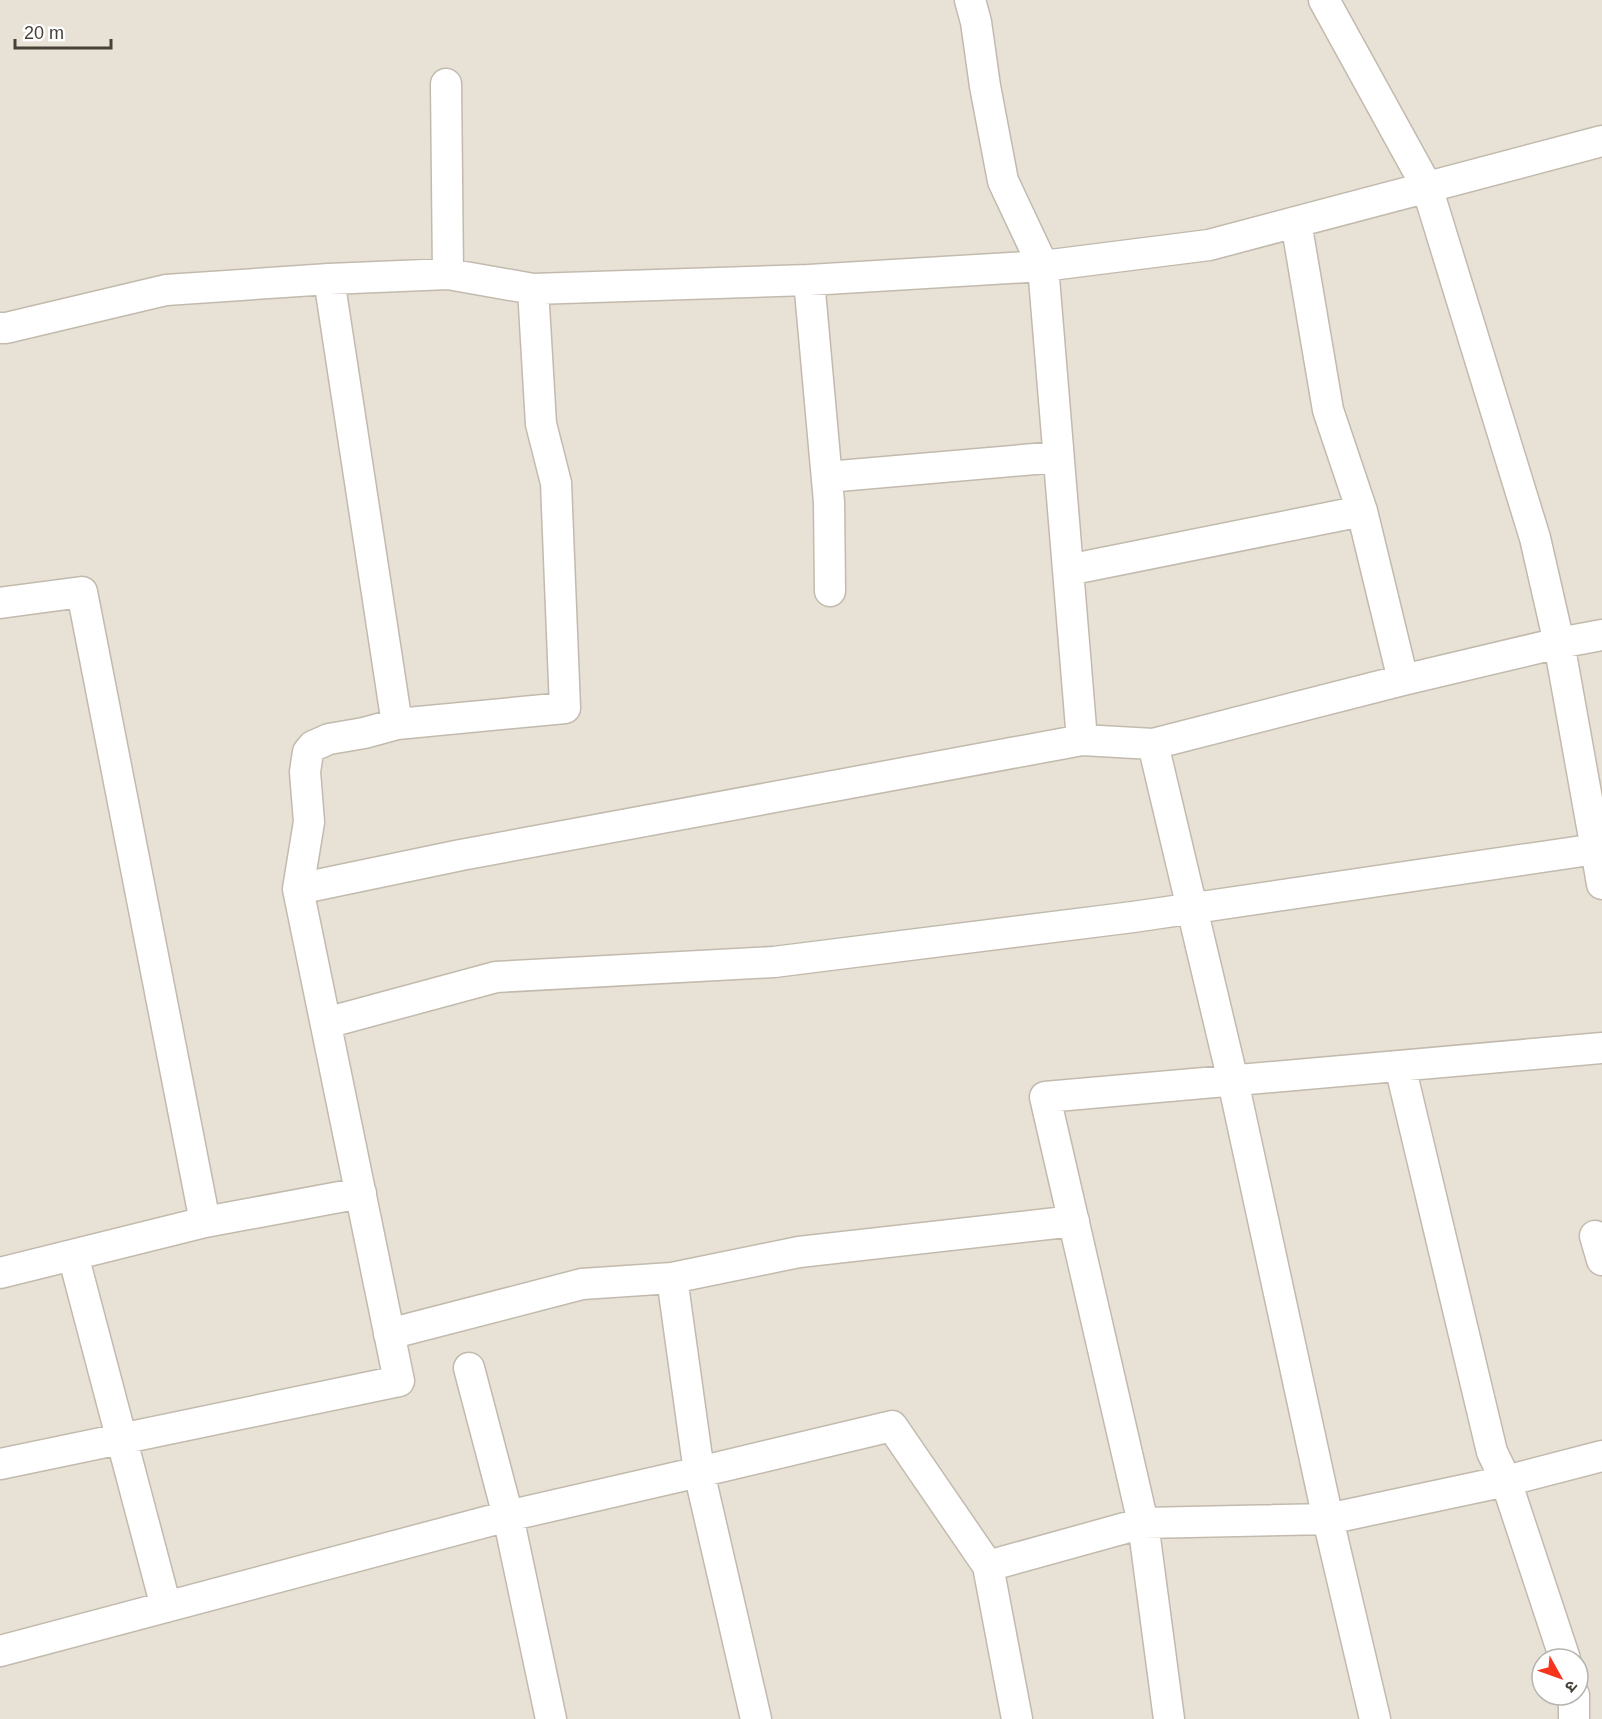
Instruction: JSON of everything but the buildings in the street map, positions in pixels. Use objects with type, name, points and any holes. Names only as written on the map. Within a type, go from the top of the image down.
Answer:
[{"type":"street","points":[[970,0],[976,22],[985,86],[1004,180],[1043,266],[1082,740]]},
{"type":"street","points":[[1324,0],[1427,187],[1535,538],[1559,643],[1599,848],[1602,884]]},
{"type":"street","points":[[446,84],[448,274]]},
{"type":"street","points":[[0,328],[166,290],[329,279],[448,274],[533,289],[809,280],[1043,266],[1209,244],[1602,141]]},
{"type":"street","points":[[1296,222],[1328,410],[1362,511],[1403,680]]},
{"type":"street","points":[[329,279],[397,724]]},
{"type":"street","points":[[809,280],[829,502],[830,591]]},
{"type":"street","points":[[0,1464],[399,1381],[298,889],[309,822],[304,772],[308,752],[313,746],[328,739],[397,724],[565,708],[556,483],[541,424],[533,289]]},
{"type":"street","points":[[827,477],[1058,457]]},
{"type":"street","points":[[1068,570],[1362,511]]},
{"type":"street","points":[[0,603],[82,592],[205,1222]]},
{"type":"street","points":[[298,889],[461,855],[1082,740],[1153,744],[1403,680],[1602,635]]},
{"type":"street","points":[[1153,744],[1233,1081],[1328,1519],[1375,1719]]},
{"type":"street","points":[[326,1023],[496,977],[774,962],[1192,909],[1599,848]]},
{"type":"street","points":[[1169,1719],[1143,1523],[1045,1097],[1602,1048]]},
{"type":"street","points":[[1400,1066],[1492,1452],[1506,1481],[1561,1647]]},
{"type":"street","points":[[0,1273],[205,1222],[361,1193]]},
{"type":"street","points":[[389,1334],[582,1284],[672,1278],[799,1252],[1074,1221]]},
{"type":"street","points":[[72,1255],[166,1607]]},
{"type":"street","points":[[672,1278],[699,1472],[756,1719]]},
{"type":"street","points":[[469,1368],[508,1516],[551,1719]]},
{"type":"street","points":[[0,1651],[508,1516],[892,1426],[988,1566],[1017,1719]]},
{"type":"street","points":[[988,1566],[1143,1523],[1328,1519],[1506,1481],[1602,1456]]},
{"type":"shaded area","points":[[0,0],[1602,0],[1602,1719],[0,1719]]}]
